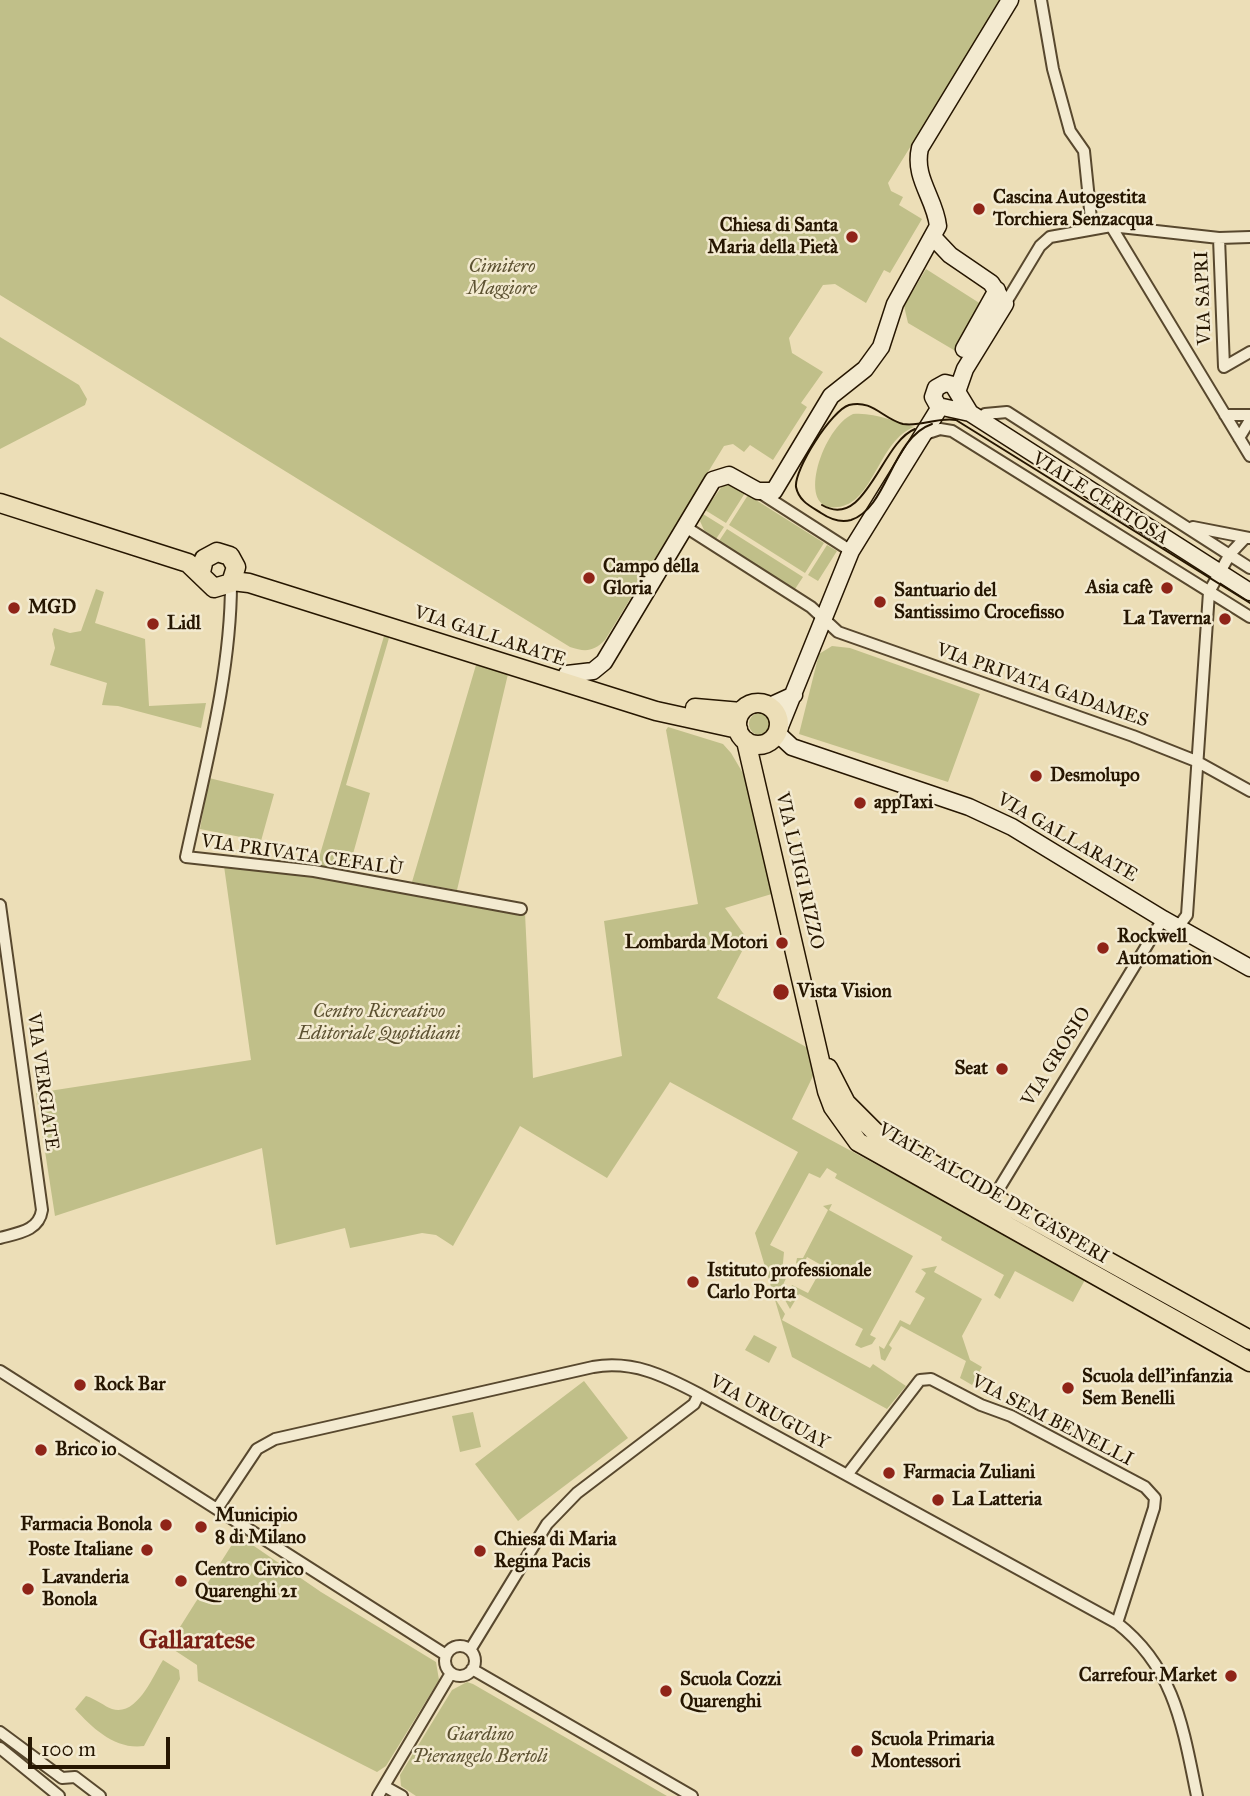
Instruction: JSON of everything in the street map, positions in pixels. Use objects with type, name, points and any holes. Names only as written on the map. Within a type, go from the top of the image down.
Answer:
[{"type":"main road","points":[[1001,297],[991,283],[950,255],[935,231],[918,166],[920,148],[1010,0]]},
{"type":"main road","points":[[567,674],[593,671],[604,662],[684,526],[716,478],[733,476],[758,491],[768,493],[777,489],[831,396],[865,369],[881,347],[895,304],[935,231]]},
{"type":"main road","name":"VIA LUIGI RIZZO","points":[[756,781],[794,695],[821,619],[851,551],[950,397],[959,363],[1001,297]]},
{"type":"main road","name":"VIALE CERTOSA","points":[[950,397],[975,416],[1250,592]]},
{"type":"main road","name":"VIA GALLARATE","points":[[0,495],[202,566]]},
{"type":"main road","name":"VIA GALLARATE","points":[[0,503],[202,566]]},
{"type":"main road","name":"VIA GALLARATE","points":[[202,566],[213,553],[224,553],[233,559],[233,578]]},
{"type":"main road","name":"VIA GALLARATE","points":[[202,566],[205,582],[215,588],[233,578],[659,701],[715,712],[741,727],[757,745],[775,735],[792,747],[969,807],[1012,827],[1250,968]]},
{"type":"main road","name":"VIA GALLARATE","points":[[233,578],[656,711],[741,727]]},
{"type":"main road","points":[[775,735],[778,716],[770,706],[794,695]]},
{"type":"main road","name":"VIA GALLARATE","points":[[741,727],[754,703],[770,706]]},
{"type":"main road","points":[[656,711],[732,740],[746,769],[756,781]]},
{"type":"main road","name":"VIA LUIGI RIZZO","points":[[741,727],[820,1052]]},
{"type":"main road","name":"VIALE ALCIDE DE GASPERI","points":[[820,1052],[846,1103],[875,1132],[995,1196],[1250,1340]]},
{"type":"main road","name":"VIALE ALCIDE DE GASPERI","points":[[820,1052],[833,1107],[858,1142],[1250,1362]]},
{"type":"street","points":[[1041,0],[1053,69],[1070,131],[1084,151],[1091,219],[1107,226],[1250,456]]},
{"type":"street","name":"VIA SAPRI","points":[[1001,297],[1044,241],[1107,226],[1219,238],[1250,237]]},
{"type":"street","name":"VIA SAPRI","points":[[1219,238],[1224,368],[1250,352]]},
{"type":"street","name":"VIALE CERTOSA","points":[[975,416],[997,411],[1007,412],[1250,568]]},
{"type":"street","points":[[1225,415],[1250,415]]},
{"type":"street","points":[[1239,438],[1250,420]]},
{"type":"street","name":"VIALE CERTOSA","points":[[925,434],[940,429],[952,430],[1250,617]]},
{"type":"street","points":[[758,491],[851,551]]},
{"type":"street","name":"VIA PRIVATA GADAMES","points":[[684,526],[811,607],[838,632],[1133,736],[1196,761],[1250,791]]},
{"type":"street","name":"VIALE CERTOSA","points":[[1187,526],[1248,538]]},
{"type":"street","name":"VIALE CERTOSA","points":[[1230,554],[1248,538]]},
{"type":"street","points":[[1209,592],[1230,554]]},
{"type":"street","name":"VIA PRIVATA CEFALÙ","points":[[233,578],[221,682],[186,857],[314,871],[520,909]]},
{"type":"street","name":"VIA GROSIO","points":[[983,1214],[1170,923],[1187,915],[1209,592]]},
{"type":"street","name":"VIA VERGIATE","points":[[0,905],[42,1210],[40,1220],[33,1227],[0,1238]]},
{"type":"street","name":"VIA URUGUAY","points":[[218,1509],[261,1445],[308,1430],[607,1364],[650,1370],[699,1394],[1116,1622],[1145,1650],[1168,1684],[1197,1796]]},
{"type":"street","points":[[0,1371],[446,1655]]},
{"type":"street","name":"VIA SEM BENELLI","points":[[847,1475],[920,1380],[931,1379],[986,1408],[1011,1416],[1145,1488],[1155,1498],[1154,1508],[1116,1622]]},
{"type":"street","points":[[470,1650],[547,1524],[577,1493],[694,1404],[699,1394]]},
{"type":"street","points":[[456,1647],[470,1650],[474,1657],[472,1669],[465,1675],[451,1673],[445,1665],[446,1655],[456,1647]]},
{"type":"street","points":[[472,1669],[692,1796]]},
{"type":"street","points":[[402,1796],[381,1791],[451,1673]]},
{"type":"street","points":[[0,1732],[62,1779],[75,1777],[100,1796]]},
{"type":"street","points":[[0,1748],[59,1796]]},
{"type":"street","points":[[59,1796],[57,1788],[62,1779]]},
{"type":"green space","name":"Cimitero Maggiore","points":[[0,0],[1001,0],[888,183],[891,191],[903,197],[899,205],[922,219],[890,273],[884,270],[866,303],[835,284],[823,285],[789,338],[792,353],[823,372],[801,403],[807,407],[773,460],[750,445],[744,452],[733,444],[724,446],[605,640],[593,649],[585,650],[570,647],[0,295]]},
{"type":"green space","points":[[926,269],[995,313],[969,359],[908,323],[904,306]]},
{"type":"green space","points":[[0,337],[79,385],[87,399],[85,405],[0,449]]},
{"type":"green space","points":[[853,414],[877,416],[914,427],[902,434],[893,444],[854,501],[843,506],[827,507],[819,500],[815,487],[822,453],[841,423]]},
{"type":"green space","points":[[723,485],[732,485],[745,493],[726,523],[705,510]]},
{"type":"green space","points":[[748,495],[824,543],[805,573],[729,525]]},
{"type":"green space","points":[[703,514],[724,527],[716,539],[704,530],[700,521]]},
{"type":"green space","points":[[727,529],[803,577],[795,589],[719,541]]},
{"type":"green space","points":[[827,545],[837,551],[818,581],[808,575]]},
{"type":"green space","points":[[96,589],[104,592],[95,623],[145,639],[149,706],[206,703],[201,728],[118,706],[102,705],[107,683],[50,665],[55,648],[52,634],[54,628],[70,633],[81,631]]},
{"type":"green space","points":[[384,636],[389,638],[346,785],[370,793],[351,861],[337,861],[335,871],[316,868]]},
{"type":"green space","points":[[832,646],[850,648],[980,694],[948,782],[799,734],[819,654]]},
{"type":"green space","points":[[476,665],[508,674],[457,890],[412,882]]},
{"type":"green space","points":[[760,713],[768,716],[771,724],[768,732],[760,735],[752,732],[749,724],[752,716]]},
{"type":"green space","name":"Centro Ricreativo Editoriale Quotidiani","points":[[668,727],[723,744],[750,785],[775,893],[725,908],[748,940],[717,998],[808,1048],[814,1074],[792,1119],[1086,1278],[1073,1302],[1015,1271],[1000,1299],[994,1295],[1004,1275],[835,1178],[837,1174],[827,1168],[820,1178],[809,1173],[770,1245],[784,1252],[782,1273],[788,1274],[776,1300],[785,1314],[782,1320],[870,1368],[873,1364],[906,1386],[887,1409],[792,1357],[755,1233],[798,1152],[670,1082],[607,1178],[520,1126],[453,1246],[436,1235],[422,1233],[350,1248],[345,1228],[276,1245],[262,1148],[55,1216],[36,1093],[251,1060],[224,866],[312,875],[525,913],[533,1078],[622,1056],[604,921],[698,904],[666,730]]},
{"type":"green space","points":[[209,778],[274,794],[261,841],[200,829]]},
{"type":"green space","points":[[832,1204],[829,1210],[913,1256],[870,1335],[876,1338],[872,1344],[861,1348],[855,1345],[863,1329],[799,1294],[790,1309],[785,1300],[791,1302],[796,1291],[791,1288],[792,1285],[808,1293],[823,1266],[807,1257],[802,1267],[796,1263],[797,1258],[803,1258],[828,1210],[823,1206]]},
{"type":"green space","points":[[937,1266],[934,1272],[982,1299],[962,1336],[970,1360],[982,1367],[972,1385],[960,1378],[966,1361],[901,1326],[889,1345],[892,1348],[885,1361],[881,1359],[879,1346],[884,1349],[900,1320],[910,1325],[925,1298],[915,1292],[926,1273],[921,1269]]},
{"type":"green space","points":[[754,1335],[777,1347],[769,1363],[745,1350]]},
{"type":"green space","points":[[584,1381],[628,1438],[518,1521],[475,1464]]},
{"type":"green space","points":[[473,1412],[481,1447],[460,1452],[452,1416]]},
{"type":"green space","points":[[238,1535],[321,1592],[436,1662],[439,1680],[386,1766],[377,1772],[198,1681],[197,1665],[168,1646]]},
{"type":"green space","points":[[163,1660],[179,1670],[180,1679],[144,1746],[124,1745],[115,1741],[97,1731],[75,1709],[86,1696],[112,1709],[129,1707],[143,1694]]},
{"type":"green space","name":"Giardino Pierangelo Bertoli","points":[[467,1682],[667,1796],[416,1796],[401,1786],[400,1775],[452,1690]]},
{"type":"tram line","points":[[932,424],[918,432],[907,443],[874,502],[863,513],[851,520],[839,521],[802,500],[796,487],[807,454],[833,417],[849,405],[871,407],[903,424],[956,420],[1250,603]]},
{"type":"tram line","points":[[822,505],[837,510],[850,506],[862,496],[892,450],[903,437],[915,429]]},
{"type":"place","name":"Cascina Autogestita Torchiera Senzacqua","points":[[979,209]]},
{"type":"place","name":"Chiesa di Santa Maria della Pietà","points":[[852,237]]},
{"type":"place","name":"Campo della Gloria","points":[[589,578]]},
{"type":"place","name":"Asia cafè","points":[[1167,588]]},
{"type":"place","name":"Santuario del Santissimo Crocefisso","points":[[880,602]]},
{"type":"place","name":"MGD","points":[[14,608]]},
{"type":"place","name":"La Taverna","points":[[1225,619]]},
{"type":"place","name":"Lidl","points":[[153,624]]},
{"type":"place","name":"Desmolupo","points":[[1036,776]]},
{"type":"place","name":"appTaxi","points":[[860,803]]},
{"type":"place","name":"Lombarda Motori","points":[[782,943]]},
{"type":"place","name":"Rockwell Automation","points":[[1103,948]]},
{"type":"place","name":"Vista Vision","points":[[781,992]]},
{"type":"place","name":"Seat","points":[[1002,1069]]},
{"type":"place","name":"Istituto professionale Carlo Porta","points":[[693,1282]]},
{"type":"place","name":"Rock Bar","points":[[80,1385]]},
{"type":"place","name":"Scuola dell'infanzia Sem Benelli","points":[[1068,1388]]},
{"type":"place","name":"Brico io","points":[[41,1450]]},
{"type":"place","name":"Farmacia Zuliani","points":[[889,1473]]},
{"type":"place","name":"La Latteria","points":[[938,1500]]},
{"type":"place","name":"Farmacia Bonola","points":[[166,1525]]},
{"type":"place","name":"Municipio 8 di Milano","points":[[201,1527]]},
{"type":"place","name":"Poste Italiane","points":[[147,1550]]},
{"type":"place","name":"Chiesa di Maria Regina Pacis","points":[[480,1551]]},
{"type":"place","name":"Centro Civico Quarenghi 21","points":[[181,1581]]},
{"type":"place","name":"Lavanderia Bonola","points":[[28,1589]]},
{"type":"place","name":"Carrefour Market","points":[[1231,1676]]},
{"type":"place","name":"Scuola Cozzi Quarenghi","points":[[666,1691]]},
{"type":"place","name":"Scuola Primaria Montessori","points":[[857,1751]]},
{"type":"district","name":"Gallaratese","points":[[197,1642]]}]
